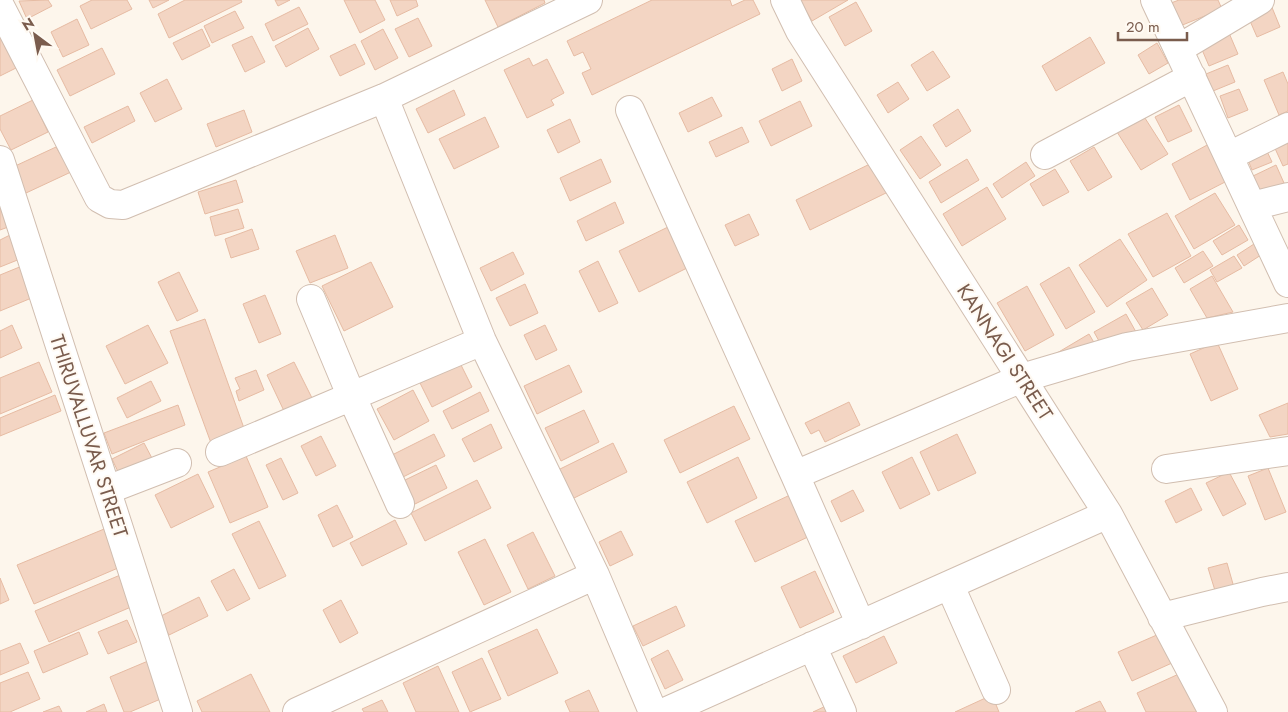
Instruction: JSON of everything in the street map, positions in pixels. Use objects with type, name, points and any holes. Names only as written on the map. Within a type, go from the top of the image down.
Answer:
[{"type":"street","points":[[0,6],[99,198],[110,204],[123,205],[384,98],[588,0]]},
{"type":"street","name":"KANNAGI STREET","points":[[785,0],[800,31],[1108,514],[1213,712]]},
{"type":"street","points":[[1155,0],[1288,283]]},
{"type":"street","points":[[1178,49],[1260,0]]},
{"type":"street","points":[[1045,155],[1192,77]]},
{"type":"street","points":[[384,98],[482,341],[594,575],[653,712]]},
{"type":"street","points":[[630,110],[861,625]]},
{"type":"street","points":[[1229,156],[1288,127]]},
{"type":"street","name":"THIRUVALLUVAR STREET","points":[[0,160],[178,712]]},
{"type":"street","points":[[1252,206],[1288,197]]},
{"type":"street","points":[[311,299],[351,395],[400,504]]},
{"type":"street","points":[[795,475],[1022,378],[1127,347],[1288,318]]},
{"type":"street","points":[[220,452],[482,341]]},
{"type":"street","points":[[1166,469],[1288,451]]},
{"type":"street","points":[[107,490],[177,462]]},
{"type":"street","points":[[665,712],[1108,514]]},
{"type":"street","points":[[297,712],[337,703],[455,641],[594,575]]},
{"type":"street","points":[[950,586],[996,690]]},
{"type":"street","points":[[1162,617],[1288,587]]},
{"type":"street","points":[[812,646],[842,712]]},
{"type":"building","points":[[48,0],[52,6],[27,19],[19,1]]},
{"type":"building","points":[[92,0],[127,0],[132,9],[91,29],[80,6]]},
{"type":"building","points":[[149,0],[169,0],[153,8]]},
{"type":"building","points":[[185,0],[241,0],[242,2],[169,38],[158,14]]},
{"type":"building","points":[[275,0],[290,0],[278,6]]},
{"type":"building","points":[[344,0],[375,0],[385,20],[360,33]]},
{"type":"building","points":[[390,0],[416,0],[418,6],[397,16]]},
{"type":"building","points":[[485,0],[544,0],[545,3],[498,27]]},
{"type":"building","points":[[652,0],[730,0],[732,6],[745,0],[753,0],[760,14],[592,95],[582,73],[591,69],[583,52],[574,56],[567,41]]},
{"type":"building","points":[[800,0],[848,0],[812,21]]},
{"type":"building","points":[[1179,0],[1218,0],[1222,9],[1180,26],[1171,3]]},
{"type":"building","points":[[856,2],[872,31],[845,46],[829,17]]},
{"type":"building","points":[[1271,5],[1280,27],[1257,37],[1247,14]]},
{"type":"building","points":[[299,7],[308,24],[273,41],[265,24]]},
{"type":"building","points":[[235,11],[244,28],[212,43],[204,26]]},
{"type":"building","points":[[418,18],[432,46],[409,57],[395,29]]},
{"type":"building","points":[[77,19],[89,45],[63,57],[51,32]]},
{"type":"building","points":[[308,28],[319,49],[286,67],[275,46]]},
{"type":"building","points":[[202,29],[210,46],[182,60],[173,43]]},
{"type":"building","points":[[383,29],[398,58],[375,70],[361,41]]},
{"type":"building","points":[[0,33],[18,67],[0,76]]},
{"type":"building","points":[[1229,33],[1238,54],[1209,66],[1200,45]]},
{"type":"building","points":[[252,36],[265,62],[245,72],[232,45]]},
{"type":"building","points":[[1090,37],[1105,63],[1056,91],[1042,66]]},
{"type":"building","points":[[1157,43],[1168,63],[1149,74],[1138,55]]},
{"type":"building","points":[[355,44],[365,64],[340,76],[330,56]]},
{"type":"building","points":[[102,48],[115,74],[70,96],[57,70]]},
{"type":"building","points":[[933,51],[950,77],[927,91],[911,65]]},
{"type":"building","points":[[529,58],[533,66],[547,59],[564,93],[551,100],[554,105],[527,118],[504,70]]},
{"type":"building","points":[[792,59],[802,81],[782,91],[772,69]]},
{"type":"building","points":[[1228,65],[1235,82],[1213,91],[1206,74]]},
{"type":"building","points":[[1283,72],[1288,84],[1288,111],[1279,115],[1264,80]]},
{"type":"building","points":[[167,79],[182,109],[155,122],[140,93]]},
{"type":"building","points":[[898,82],[909,99],[888,113],[877,95]]},
{"type":"building","points":[[1239,89],[1248,110],[1228,118],[1220,96]]},
{"type":"building","points":[[454,90],[465,115],[428,133],[416,109]]},
{"type":"building","points":[[712,97],[722,116],[688,132],[679,113]]},
{"type":"building","points":[[33,100],[48,132],[11,150],[0,129],[0,116]]},
{"type":"building","points":[[800,101],[812,126],[771,146],[759,121]]},
{"type":"building","points":[[1179,105],[1192,131],[1168,142],[1155,117]]},
{"type":"building","points":[[128,106],[135,121],[92,143],[84,127]]},
{"type":"building","points":[[958,109],[971,131],[946,147],[933,125]]},
{"type":"building","points":[[244,110],[252,132],[216,147],[207,124]]},
{"type":"building","points":[[1143,115],[1168,154],[1141,170],[1117,132]]},
{"type":"building","points":[[485,117],[499,147],[454,169],[439,139]]},
{"type":"building","points":[[570,119],[580,142],[558,153],[547,130]]},
{"type":"building","points":[[742,127],[749,142],[716,157],[709,142]]},
{"type":"building","points":[[921,136],[941,165],[920,179],[900,150]]},
{"type":"building","points":[[1288,138],[1288,164],[1283,166],[1273,144]]},
{"type":"building","points":[[1209,144],[1227,181],[1190,200],[1172,164]]},
{"type":"building","points":[[56,147],[71,172],[26,193],[13,167]]},
{"type":"building","points":[[1094,147],[1112,177],[1088,191],[1070,161]]},
{"type":"building","points":[[1265,147],[1272,162],[1252,170],[1246,155]]},
{"type":"building","points":[[601,159],[611,182],[570,201],[560,178]]},
{"type":"building","points":[[967,159],[979,180],[941,203],[929,182]]},
{"type":"building","points":[[874,162],[888,192],[810,230],[796,200]]},
{"type":"building","points":[[1026,162],[1035,176],[1002,198],[993,184]]},
{"type":"building","points":[[1276,165],[1284,183],[1261,193],[1253,176]]},
{"type":"building","points":[[1055,169],[1069,192],[1043,206],[1030,184]]},
{"type":"building","points":[[236,180],[243,202],[205,214],[198,192]]},
{"type":"building","points":[[987,187],[1006,219],[962,246],[943,214]]},
{"type":"building","points":[[1215,193],[1235,225],[1194,249],[1175,216]]},
{"type":"building","points":[[0,200],[11,226],[0,230]]},
{"type":"building","points":[[615,202],[624,223],[586,241],[577,221]]},
{"type":"building","points":[[238,209],[244,228],[215,236],[210,217]]},
{"type":"building","points":[[1167,213],[1191,256],[1153,277],[1128,234]]},
{"type":"building","points":[[749,214],[759,235],[735,246],[725,225]]},
{"type":"building","points":[[1239,225],[1248,240],[1222,255],[1213,241]]},
{"type":"building","points":[[668,227],[687,268],[639,292],[619,251]]},
{"type":"building","points":[[252,229],[259,249],[231,258],[225,239]]},
{"type":"building","points":[[10,235],[20,259],[0,267],[0,240]]},
{"type":"building","points":[[335,235],[348,268],[310,283],[296,251]]},
{"type":"building","points":[[1120,239],[1147,280],[1107,307],[1079,265]]},
{"type":"building","points":[[1254,244],[1261,255],[1244,266],[1237,255]]},
{"type":"building","points":[[1203,251],[1213,266],[1184,283],[1175,268]]},
{"type":"building","points":[[513,252],[524,274],[491,291],[480,268]]},
{"type":"building","points":[[1234,256],[1242,268],[1217,282],[1210,270]]},
{"type":"building","points":[[598,261],[618,303],[599,312],[579,271]]},
{"type":"building","points":[[371,262],[393,307],[344,331],[322,286]]},
{"type":"building","points":[[22,266],[34,297],[0,311],[0,275]]},
{"type":"building","points":[[1069,267],[1095,312],[1066,329],[1040,284]]},
{"type":"building","points":[[179,272],[198,311],[177,321],[158,282]]},
{"type":"building","points":[[1212,276],[1233,312],[1207,318],[1190,289]]},
{"type":"building","points":[[525,284],[538,313],[510,326],[496,298]]},
{"type":"building","points":[[1027,286],[1054,335],[1025,351],[997,303]]},
{"type":"building","points":[[1152,288],[1168,315],[1143,330],[1126,303]]},
{"type":"building","points":[[265,295],[281,334],[259,343],[243,304]]},
{"type":"building","points":[[1126,314],[1136,332],[1104,350],[1094,332]]},
{"type":"building","points":[[205,319],[245,431],[211,443],[170,331]]},
{"type":"building","points":[[12,325],[22,348],[0,358],[0,331]]},
{"type":"building","points":[[148,325],[168,363],[125,384],[106,346]]},
{"type":"building","points":[[545,325],[557,350],[536,360],[524,335]]},
{"type":"building","points":[[1089,334],[1096,346],[1064,365],[1057,353]]},
{"type":"building","points":[[1217,342],[1238,389],[1211,401],[1190,354]]},
{"type":"building","points":[[39,362],[52,392],[0,414],[0,378]]},
{"type":"building","points":[[294,362],[312,398],[284,411],[267,375]]},
{"type":"building","points":[[460,363],[472,387],[432,407],[420,383]]},
{"type":"building","points":[[569,365],[582,392],[537,414],[524,386]]},
{"type":"building","points":[[256,370],[264,390],[239,401],[236,391],[240,389],[235,378]]},
{"type":"building","points":[[151,381],[161,401],[127,418],[117,398]]},
{"type":"building","points":[[413,390],[429,421],[394,440],[377,409]]},
{"type":"building","points":[[480,392],[489,411],[452,429],[443,411]]},
{"type":"building","points":[[55,395],[61,411],[0,436],[0,418]]},
{"type":"building","points":[[849,402],[860,425],[825,442],[819,430],[811,434],[805,423]]},
{"type":"building","points":[[1288,403],[1288,434],[1270,437],[1259,415]]},
{"type":"building","points":[[178,405],[185,425],[112,454],[104,433]]},
{"type":"building","points":[[734,406],[750,439],[680,473],[664,440]]},
{"type":"building","points":[[584,410],[599,442],[561,461],[545,428]]},
{"type":"building","points":[[491,424],[502,448],[474,462],[462,439]]},
{"type":"building","points":[[434,434],[445,456],[397,480],[386,458]]},
{"type":"building","points":[[957,434],[976,473],[938,491],[920,452]]},
{"type":"building","points":[[321,436],[336,466],[316,476],[301,446]]},
{"type":"building","points":[[144,443],[154,462],[121,478],[112,459]]},
{"type":"building","points":[[613,443],[627,472],[572,499],[558,470]]},
{"type":"building","points":[[246,456],[268,507],[230,523],[208,472]]},
{"type":"building","points":[[738,457],[757,498],[707,523],[687,482]]},
{"type":"building","points":[[912,457],[930,494],[900,509],[882,472]]},
{"type":"building","points":[[281,458],[298,493],[283,500],[266,465]]},
{"type":"building","points":[[436,465],[447,488],[415,504],[403,481]]},
{"type":"building","points":[[1268,468],[1286,512],[1265,520],[1248,476]]},
{"type":"building","points":[[1229,472],[1246,504],[1223,516],[1206,483]]},
{"type":"building","points":[[198,474],[214,507],[171,528],[155,495]]},
{"type":"building","points":[[477,480],[491,508],[425,541],[411,513]]},
{"type":"building","points":[[1191,488],[1202,510],[1176,523],[1165,501]]},
{"type":"building","points":[[853,490],[864,511],[841,522],[831,501]]},
{"type":"building","points":[[790,495],[810,536],[755,562],[735,521]]},
{"type":"building","points":[[337,505],[353,537],[333,547],[318,515]]},
{"type":"building","points":[[395,520],[407,544],[362,566],[350,543]]},
{"type":"building","points":[[259,521],[286,576],[259,589],[232,534]]},
{"type":"building","points":[[109,527],[125,565],[34,604],[17,565]]},
{"type":"building","points":[[621,531],[633,555],[610,566],[599,542]]},
{"type":"building","points":[[533,532],[555,576],[528,589],[507,545]]},
{"type":"building","points":[[485,539],[511,592],[484,605],[458,552]]},
{"type":"building","points":[[1227,563],[1235,591],[1217,597],[1208,568]]},
{"type":"building","points":[[234,569],[250,599],[227,611],[211,581]]},
{"type":"building","points":[[815,571],[834,612],[800,628],[781,587]]},
{"type":"building","points":[[125,573],[138,604],[49,642],[35,611]]},
{"type":"building","points":[[0,578],[9,600],[0,604]]},
{"type":"building","points":[[199,597],[208,616],[169,635],[159,617]]},
{"type":"building","points":[[341,600],[358,633],[340,643],[323,610]]},
{"type":"building","points":[[676,606],[685,626],[643,646],[633,626]]},
{"type":"building","points":[[127,620],[137,642],[108,654],[98,632]]},
{"type":"building","points":[[537,629],[558,673],[508,696],[488,651]]},
{"type":"building","points":[[79,632],[88,654],[43,673],[34,651]]},
{"type":"building","points":[[1159,634],[1172,663],[1132,681],[1118,652]]},
{"type":"building","points":[[884,636],[897,663],[856,683],[843,656]]},
{"type":"building","points":[[20,643],[29,663],[0,675],[0,651]]},
{"type":"building","points":[[668,650],[683,680],[665,689],[651,659]]},
{"type":"building","points":[[482,658],[501,699],[470,712],[452,672]]},
{"type":"building","points":[[148,661],[163,698],[130,712],[124,712],[110,677]]},
{"type":"building","points":[[438,666],[459,712],[416,712],[403,683]]},
{"type":"building","points":[[28,672],[40,699],[10,712],[0,712],[0,683]]},
{"type":"building","points":[[1181,673],[1199,712],[1146,712],[1137,693]]},
{"type":"building","points":[[251,674],[270,712],[202,712],[197,701]]},
{"type":"building","points":[[589,690],[599,712],[570,712],[565,701]]},
{"type":"building","points":[[992,695],[999,712],[955,712]]},
{"type":"building","points":[[382,700],[388,712],[364,712],[362,709]]},
{"type":"building","points":[[1100,701],[1106,712],[1075,712]]},
{"type":"building","points":[[104,704],[107,712],[86,712]]},
{"type":"building","points":[[828,705],[831,712],[813,712]]},
{"type":"building","points":[[59,706],[62,712],[43,712]]}]
